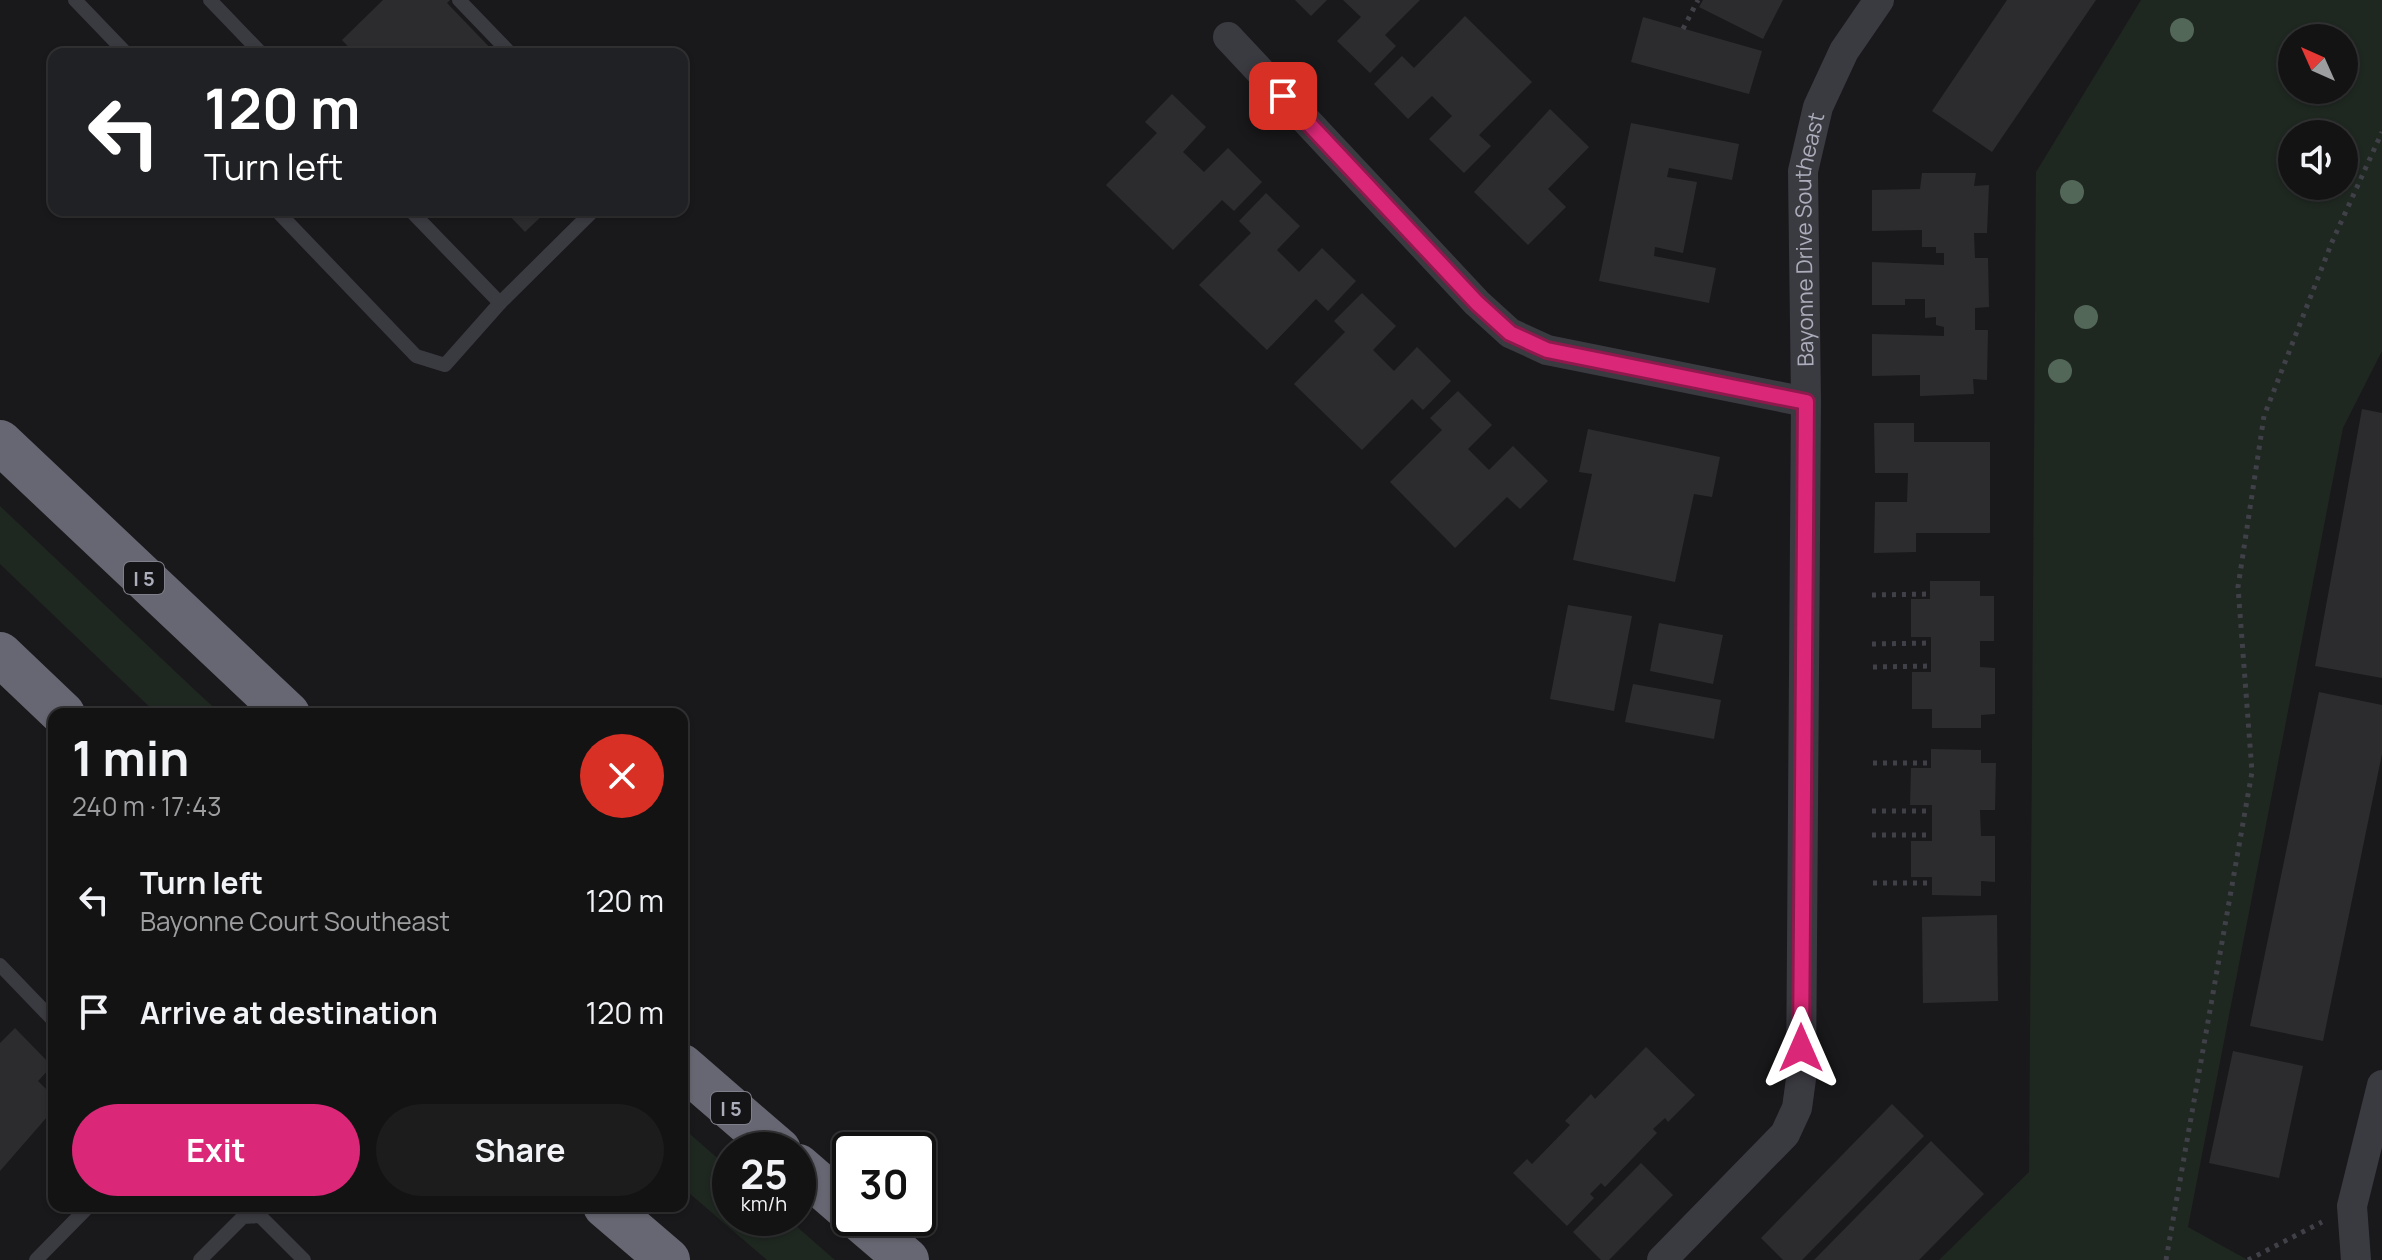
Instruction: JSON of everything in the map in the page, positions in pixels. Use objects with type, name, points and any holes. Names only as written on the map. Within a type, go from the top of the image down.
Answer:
[{"type":"highway","name":"I 5","points":[[0,442],[282,708]]},
{"type":"highway","points":[[0,654],[57,708]]},
{"type":"highway","name":"I 5","points":[[688,1071],[758,1132]]},
{"type":"highway","points":[[816,1182],[832,1195]]},
{"type":"highway","points":[[612,1212],[668,1260]]},
{"type":"highway","points":[[879,1236],[907,1260]]},
{"type":"street","name":"Bayonne Drive Southeast","points":[[1662,1260],[1785,1134],[1797,1108],[1801,1064],[1806,402],[1803,165],[1818,107],[1844,51],[1879,0]]},
{"type":"street","points":[[1228,37],[1477,303],[1510,333],[1547,350],[1806,402]]},
{"type":"street","points":[[2356,1260],[2352,1206],[2382,1085]]},
{"type":"lane","points":[[75,0],[121,48]]},
{"type":"lane","points":[[210,0],[256,48]]},
{"type":"lane","points":[[459,0],[505,48]]},
{"type":"lane","points":[[282,216],[416,356],[445,365],[500,303],[588,216]]},
{"type":"lane","points":[[416,216],[500,303]]},
{"type":"lane","points":[[0,965],[48,1015]]},
{"type":"lane","points":[[36,1260],[83,1212]]},
{"type":"lane","points":[[200,1260],[243,1217],[260,1216],[304,1260]]},
{"type":"path","points":[[1683,29],[1698,0]]},
{"type":"path","points":[[2166,1260],[2252,772],[2238,587],[2264,416],[2332,242],[2382,132]]},
{"type":"path","points":[[1872,595],[1930,594]]},
{"type":"path","points":[[1872,644],[1931,643]]},
{"type":"path","points":[[1873,667],[1931,666]]},
{"type":"path","points":[[1873,763],[1930,763]]},
{"type":"path","points":[[1872,811],[1932,811]]},
{"type":"path","points":[[1872,835],[1932,835]]},
{"type":"path","points":[[1873,883],[1932,883]]},
{"type":"path","points":[[2248,1260],[2352,1206]]},
{"type":"shaded area","points":[[2141,0],[2382,0],[2382,351],[2343,428],[2188,1227],[2248,1260],[1939,1260],[2029,1172],[2036,172]]},
{"type":"shaded area","points":[[0,506],[215,708],[151,708],[0,564]]},
{"type":"shaded area","points":[[688,1132],[712,1153],[712,1213],[688,1192]]},
{"type":"shaded area","points":[[739,1236],[808,1236],[835,1260],[767,1260]]},
{"type":"building","points":[[383,0],[450,0],[447,3],[490,48],[349,48],[342,40]]},
{"type":"building","points":[[1295,0],[1327,0],[1311,16]]},
{"type":"building","points":[[1343,0],[1420,0],[1385,35],[1396,46],[1370,73],[1337,41],[1361,17]]},
{"type":"building","points":[[1703,0],[1783,0],[1763,39],[1699,7]]},
{"type":"building","points":[[2007,0],[2096,0],[1992,152],[1932,111]]},
{"type":"building","points":[[1465,16],[1532,82],[1479,135],[1491,146],[1464,173],[1429,139],[1452,116],[1432,96],[1408,119],[1374,84],[1402,56],[1414,68]]},
{"type":"building","points":[[1643,17],[1762,51],[1749,94],[1631,62]]},
{"type":"building","points":[[1172,94],[1206,127],[1183,152],[1204,172],[1228,148],[1262,182],[1234,211],[1222,200],[1173,250],[1106,185],[1157,133],[1145,122]]},
{"type":"building","points":[[1550,109],[1589,147],[1548,189],[1566,207],[1528,245],[1474,192]]},
{"type":"building","points":[[1631,123],[1739,144],[1732,180],[1669,168],[1667,177],[1697,182],[1683,253],[1655,247],[1654,256],[1716,268],[1709,303],[1599,281]]},
{"type":"building","points":[[1922,173],[1976,173],[1974,186],[1989,185],[1987,233],[1974,233],[1975,258],[1988,258],[1989,307],[1975,308],[1975,330],[1988,330],[1987,380],[1973,379],[1974,394],[1920,396],[1920,375],[1872,376],[1872,334],[1944,336],[1944,327],[1936,325],[1936,317],[1925,318],[1925,299],[1905,299],[1905,305],[1872,305],[1872,262],[1944,265],[1944,253],[1936,253],[1936,247],[1922,247],[1922,230],[1872,231],[1872,190],[1920,189]]},
{"type":"building","points":[[1266,193],[1300,226],[1277,250],[1299,272],[1322,248],[1356,281],[1328,311],[1316,299],[1267,350],[1199,285],[1251,233],[1239,221]]},
{"type":"building","points":[[510,216],[542,216],[525,232]]},
{"type":"building","points":[[1362,293],[1396,326],[1373,350],[1394,371],[1417,347],[1451,381],[1423,410],[1412,399],[1362,450],[1294,384],[1345,332],[1334,321]]},
{"type":"building","points":[[1458,391],[1492,425],[1468,449],[1489,470],[1513,446],[1548,481],[1520,509],[1507,497],[1455,548],[1390,482],[1442,430],[1430,418]]},
{"type":"building","points":[[2362,409],[2382,413],[2382,678],[2315,666]]},
{"type":"building","points":[[1874,423],[1914,423],[1914,442],[1990,442],[1990,533],[1916,533],[1916,552],[1874,553],[1875,502],[1907,502],[1908,473],[1875,473]]},
{"type":"building","points":[[1588,429],[1720,457],[1712,497],[1694,494],[1675,582],[1573,560],[1592,474],[1579,472]]},
{"type":"building","points":[[1930,581],[1980,581],[1980,596],[1994,596],[1994,641],[1980,641],[1980,667],[1995,668],[1995,714],[1981,715],[1981,728],[1932,728],[1932,709],[1912,709],[1912,672],[1931,672],[1931,637],[1911,637],[1911,599],[1930,599]]},
{"type":"building","points":[[1568,605],[1632,616],[1614,711],[1550,699]]},
{"type":"building","points":[[1659,623],[1723,635],[1713,684],[1650,671]]},
{"type":"building","points":[[1633,684],[1721,700],[1714,739],[1625,722]]},
{"type":"building","points":[[2319,692],[2382,705],[2382,754],[2323,1041],[2250,1026]]},
{"type":"building","points":[[1931,749],[1981,750],[1981,763],[1996,763],[1995,810],[1980,810],[1981,836],[1995,836],[1995,882],[1981,881],[1981,896],[1932,895],[1932,877],[1911,877],[1911,841],[1932,841],[1932,805],[1910,805],[1911,768],[1931,768]]},
{"type":"building","points":[[1997,915],[1998,1001],[1923,1003],[1922,917]]},
{"type":"building","points":[[15,1028],[48,1062],[48,1070],[38,1081],[48,1091],[48,1116],[0,1171],[0,1043]]},
{"type":"building","points":[[1646,1047],[1695,1095],[1668,1122],[1665,1118],[1653,1129],[1657,1133],[1605,1187],[1601,1183],[1590,1194],[1594,1198],[1567,1226],[1513,1173],[1527,1159],[1532,1164],[1570,1125],[1565,1121],[1591,1094],[1595,1099]]},
{"type":"building","points":[[2233,1051],[2303,1066],[2279,1178],[2209,1163]]},
{"type":"building","points":[[1892,1104],[1924,1136],[1802,1260],[1783,1260],[1761,1238]]},
{"type":"building","points":[[1931,1141],[1984,1194],[1919,1260],[1814,1260]]},
{"type":"building","points":[[1641,1163],[1673,1195],[1609,1260],[1601,1260],[1573,1232]]},
{"type":"route","points":[[1283,96],[1477,303],[1510,333],[1547,350],[1806,402],[1801,1048]]}]
